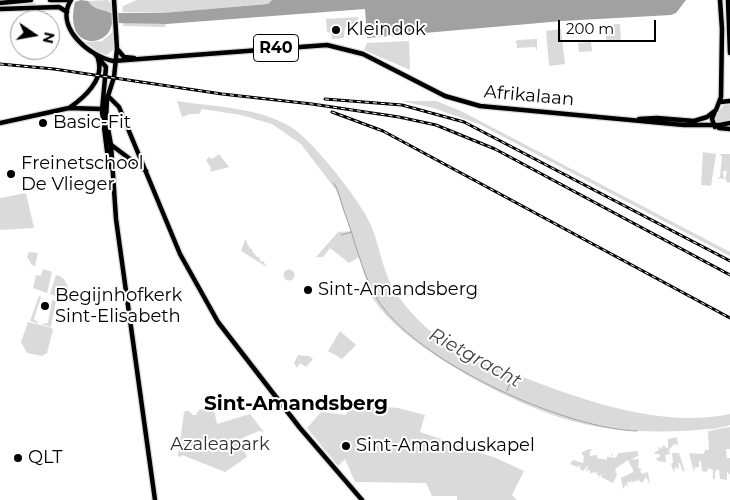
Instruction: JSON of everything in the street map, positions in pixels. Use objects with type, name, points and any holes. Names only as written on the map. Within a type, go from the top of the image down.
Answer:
[{"type":"main road","points":[[0,2],[31,0]]},
{"type":"main road","points":[[50,0],[71,0],[67,12],[68,24],[72,34],[101,58],[106,65],[104,109],[111,167]]},
{"type":"main road","points":[[114,0],[117,24],[116,62],[113,81],[104,109],[155,500]]},
{"type":"main road","points":[[714,126],[712,119],[720,102],[720,0]]},
{"type":"main road","points":[[728,0],[730,53]]},
{"type":"main road","points":[[0,9],[58,7],[67,12]]},
{"type":"main road","name":"Afrikalaan","points":[[138,58],[327,46],[363,54],[455,100],[480,106],[730,128]]},
{"type":"main road","points":[[101,58],[112,56],[117,49]]},
{"type":"main road","name":"R40","points":[[117,49],[125,57],[138,58]]},
{"type":"main road","points":[[101,58],[116,62]]},
{"type":"main road","points":[[69,108],[81,100],[98,78],[101,58]]},
{"type":"main road","name":"R40","points":[[116,62],[138,58]]},
{"type":"main road","points":[[107,97],[119,107],[186,266],[218,322],[242,356],[276,395],[300,428],[362,500]]},
{"type":"main road","points":[[720,102],[730,101]]},
{"type":"main road","points":[[0,123],[69,108],[104,109]]},
{"type":"main road","name":"Afrikalaan","points":[[635,119],[657,118],[694,121],[707,117],[716,110]]},
{"type":"main road","name":"Afrikalaan","points":[[714,126],[730,122]]},
{"type":"main road","points":[[106,134],[110,145],[147,172]]},
{"type":"main road","points":[[134,161],[138,161],[140,157]]},
{"type":"green space","points":[[108,0],[112,5],[111,13],[96,8],[88,1]]},
{"type":"green space","points":[[137,0],[272,0],[268,4],[162,13],[122,12],[123,6]]},
{"type":"green space","points":[[34,2],[37,6],[0,7],[0,4]]},
{"type":"green space","name":"Kleindok","points":[[358,17],[359,26],[345,27],[344,38],[332,39],[331,33],[327,32],[326,19]]},
{"type":"green space","points":[[123,23],[166,24],[165,27],[123,26]]},
{"type":"green space","points":[[620,24],[621,40],[606,41],[606,25]]},
{"type":"green space","points":[[561,29],[565,64],[549,66],[546,31]]},
{"type":"green space","points":[[115,30],[114,49],[107,55],[100,53],[85,42],[102,41]]},
{"type":"green space","points":[[537,39],[537,51],[535,47],[517,48],[517,43],[515,43],[517,40]]},
{"type":"green space","points":[[409,41],[410,70],[364,50],[367,43]]},
{"type":"green space","points":[[591,42],[592,51],[579,52],[578,43]]},
{"type":"green space","points":[[177,101],[264,115],[278,120],[300,134],[335,171],[364,213],[373,231],[387,276],[402,302],[443,342],[462,354],[481,363],[593,402],[649,415],[677,418],[704,418],[730,414],[730,425],[713,429],[636,431],[591,425],[552,415],[525,404],[466,374],[411,338],[390,319],[372,297],[359,257],[349,263],[330,248],[323,257],[316,257],[338,232],[351,231],[336,190],[301,144],[272,124],[241,115],[202,109],[199,114],[190,114],[182,117]]},
{"type":"green space","points":[[401,101],[436,101],[461,111],[730,252],[730,256],[479,124],[433,108]]},
{"type":"green space","points":[[724,105],[730,105],[730,119],[725,123],[716,123],[715,116]]},
{"type":"green space","points":[[703,152],[716,154],[711,186],[701,185]]},
{"type":"green space","points":[[219,154],[229,167],[210,172],[211,168],[206,160],[209,157],[212,159]]},
{"type":"green space","points":[[719,154],[730,154],[730,182],[728,183],[725,179],[727,171],[723,171],[724,179],[717,178],[720,177],[722,156]]},
{"type":"green space","points":[[26,193],[34,228],[0,230],[0,198]]},
{"type":"green space","points":[[245,240],[253,249],[252,251],[267,267],[241,251]]},
{"type":"green space","points":[[29,252],[38,253],[35,266],[32,265],[27,257]]},
{"type":"green space","points":[[43,269],[52,272],[47,293],[33,288],[36,275],[41,276]]},
{"type":"green space","points":[[289,269],[295,275],[289,281],[283,275]]},
{"type":"green space","points":[[56,275],[64,279],[68,290],[68,293],[59,297],[50,294]]},
{"type":"green space","points":[[39,296],[41,297],[34,319],[39,324],[30,321]]},
{"type":"green space","points":[[52,300],[56,301],[51,327],[41,324],[48,323]]},
{"type":"green space","points":[[28,322],[52,328],[53,330],[47,353],[42,356],[27,353],[21,342]]},
{"type":"green space","points":[[340,331],[356,345],[342,359],[328,351]]},
{"type":"green space","points":[[298,355],[309,356],[313,359],[306,367],[300,363],[297,368],[294,363]]},
{"type":"green space","points":[[351,404],[398,408],[425,415],[420,432],[496,458],[524,471],[512,495],[517,500],[457,500],[457,496],[432,496],[426,483],[355,482],[345,459],[338,466],[307,428],[321,412],[346,415],[349,409],[351,409]]},
{"type":"green space","name":"Azaleapark","points":[[213,406],[217,424],[250,414],[264,432],[259,431],[240,439],[247,457],[225,472],[182,455],[181,457],[178,456],[184,412],[188,410],[193,415],[196,415],[199,410]]},
{"type":"green space","points":[[730,427],[730,449],[726,449],[727,458],[730,458],[730,475],[727,472],[727,480],[720,479],[719,469],[715,471],[715,479],[713,479],[713,470],[708,468],[707,472],[702,471],[701,461],[699,461],[699,467],[695,467],[694,472],[689,453],[704,454],[705,450],[709,450],[708,431]]},
{"type":"green space","points":[[677,437],[678,445],[674,444],[669,450],[670,454],[665,455],[666,462],[658,461],[656,458],[660,457],[659,454],[655,454],[655,452],[659,450],[658,446],[661,449],[663,445],[668,449],[668,439]]},
{"type":"green space","points":[[593,449],[590,451],[590,456],[597,455],[597,458],[607,460],[607,457],[615,458],[619,453],[639,451],[637,453],[639,455],[631,460],[639,459],[638,468],[642,469],[640,471],[642,474],[648,472],[650,485],[646,477],[642,483],[638,479],[638,482],[635,480],[634,483],[631,480],[632,486],[631,482],[627,482],[628,488],[626,484],[623,489],[621,478],[633,472],[635,474],[628,460],[615,469],[617,475],[613,483],[601,477],[602,473],[598,479],[599,475],[597,475],[597,472],[594,474],[595,471],[591,474],[589,469],[586,472],[588,465],[583,471],[580,469],[580,465],[578,467],[570,464],[573,460],[583,463],[584,456],[581,453]]},
{"type":"green space","points":[[672,453],[679,453],[685,472],[682,470],[680,463],[678,463],[679,469],[675,467],[674,473],[671,464],[673,463]]},
{"type":"shaded area","points":[[81,0],[88,1],[96,8],[111,13],[162,13],[268,4],[272,0],[686,0],[676,13],[671,15],[562,21],[367,38],[365,9],[166,24],[112,23],[109,32],[103,38],[96,41],[88,41],[75,30],[73,18],[75,2]]},
{"type":"waterway","name":"Rietgracht","points":[[334,183],[339,193],[362,266],[376,297],[395,321],[422,345],[456,367],[493,387],[533,405],[571,418],[607,427],[637,431]]},
{"type":"waterway","points":[[341,235],[352,232]]},
{"type":"waterway","points":[[507,391],[510,383]]},
{"type":"railway","points":[[0,64],[54,69],[222,94],[312,104],[399,117],[436,125],[495,149],[730,275]]},
{"type":"railway","points":[[325,99],[402,105],[464,122],[730,261]]},
{"type":"railway","points":[[332,112],[383,131],[730,318]]},
{"type":"place","name":"Kleindok","points":[[336,30]]},
{"type":"place","name":"Basic-Fit","points":[[43,123]]},
{"type":"place","name":"Freinetschool De Vlieger","points":[[11,174]]},
{"type":"place","name":"Sint-Amandsberg","points":[[308,290]]},
{"type":"place","name":"Begijnhofkerk Sint-Elisabeth","points":[[45,306]]},
{"type":"place","name":"Sint-Amanduskapel","points":[[346,446]]},
{"type":"place","name":"QLT","points":[[18,458]]},
{"type":"district","name":"Sint-Amandsberg","points":[[296,404]]}]
